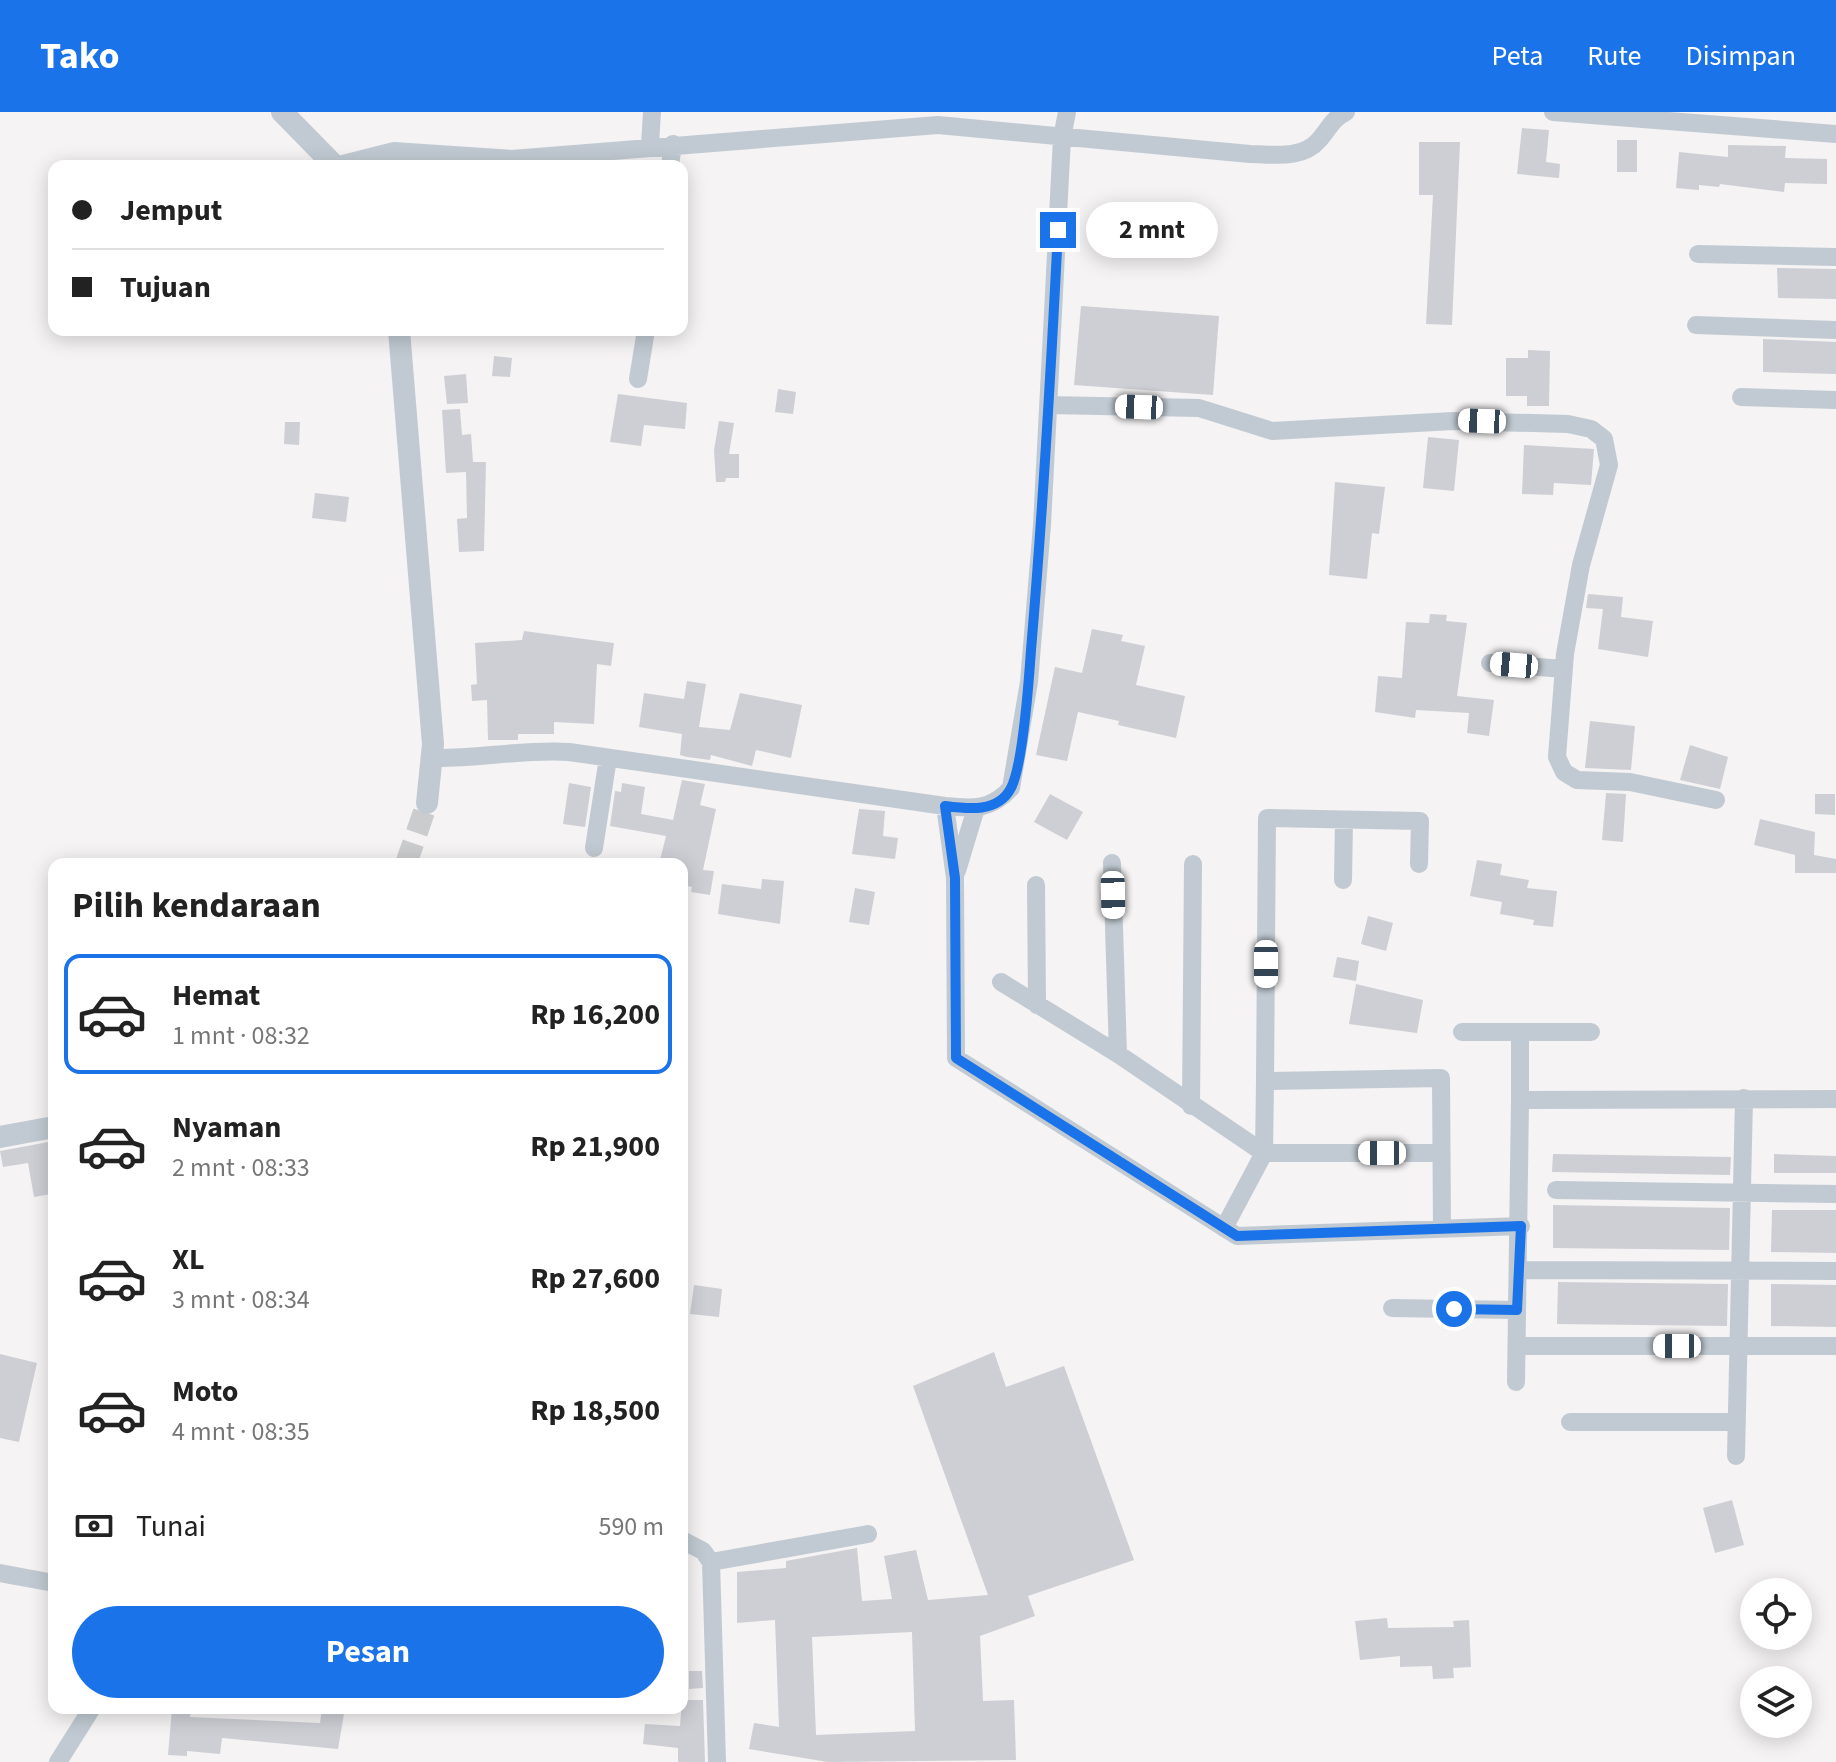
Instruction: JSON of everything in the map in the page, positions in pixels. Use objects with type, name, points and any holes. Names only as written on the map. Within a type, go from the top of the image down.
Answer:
[{"type":"street","points":[[282,112],[329,160]]},
{"type":"street","points":[[650,145],[652,112]]},
{"type":"street","points":[[432,758],[472,759],[522,750],[608,758],[976,808],[990,806],[1011,788],[1020,746],[1041,540],[1062,138],[1067,112]]},
{"type":"street","points":[[359,160],[394,151],[492,160],[650,145],[938,125],[1250,154],[1294,154],[1310,148],[1334,120],[1346,112]]},
{"type":"street","points":[[1553,112],[1836,134]]},
{"type":"street","points":[[671,160],[673,144]]},
{"type":"street","points":[[1698,254],[1836,257]]},
{"type":"street","points":[[1696,325],[1836,330]]},
{"type":"street","points":[[399,336],[413,531],[428,670],[432,758],[427,803]]},
{"type":"street","points":[[638,379],[645,336]]},
{"type":"street","points":[[1741,397],[1836,400]]},
{"type":"street","points":[[1048,405],[1199,408],[1272,431],[1453,421],[1568,424],[1591,429],[1604,439],[1609,465],[1581,565],[1563,669],[1557,757],[1564,772],[1577,780],[1630,782],[1716,800]]},
{"type":"street","points":[[1490,663],[1563,669]]},
{"type":"street","points":[[594,848],[608,758]]},
{"type":"street","points":[[945,806],[955,878],[956,1058],[1237,1236],[1521,1226]]},
{"type":"street","points":[[955,878],[976,808]]},
{"type":"street","points":[[1224,1228],[1264,1153],[1267,818],[1420,821],[1419,864]]},
{"type":"street","points":[[1343,880],[1344,820]]},
{"type":"street","points":[[1112,863],[1118,1054]]},
{"type":"street","points":[[1191,1106],[1193,864]]},
{"type":"street","points":[[1036,885],[1037,1005]]},
{"type":"street","points":[[1001,982],[1118,1054],[1264,1153],[1441,1153]]},
{"type":"street","points":[[1462,1032],[1591,1032]]},
{"type":"street","points":[[1516,1382],[1521,1226],[1520,1033]]},
{"type":"street","points":[[1265,1081],[1441,1078],[1442,1228]]},
{"type":"street","points":[[1736,1456],[1744,1098]]},
{"type":"street","points":[[1520,1100],[1836,1099]]},
{"type":"street","points":[[0,1137],[48,1128]]},
{"type":"street","points":[[1556,1190],[1836,1194]]},
{"type":"street","points":[[1519,1270],[1836,1271]]},
{"type":"street","points":[[1392,1308],[1517,1310]]},
{"type":"street","points":[[1518,1346],[1836,1346]]},
{"type":"street","points":[[1570,1422],[1737,1422]]},
{"type":"street","points":[[711,1562],[868,1534]]},
{"type":"street","points":[[688,1543],[703,1551],[711,1562],[717,1762]]},
{"type":"street","points":[[0,1573],[48,1582]]},
{"type":"street","points":[[58,1762],[88,1714]]},
{"type":"building","points":[[1522,128],[1549,130],[1546,162],[1560,164],[1559,178],[1517,174]]},
{"type":"building","points":[[1617,140],[1637,140],[1637,172],[1617,172]]},
{"type":"building","points":[[1419,142],[1460,142],[1452,325],[1426,324],[1433,195],[1419,195]]},
{"type":"building","points":[[1728,145],[1786,146],[1785,158],[1827,159],[1827,184],[1785,183],[1784,192],[1720,184],[1719,187],[1699,185],[1699,190],[1676,188],[1679,152],[1728,157]]},
{"type":"building","points":[[1777,268],[1836,269],[1836,299],[1778,298]]},
{"type":"building","points":[[1081,306],[1219,316],[1213,395],[1074,385]]},
{"type":"building","points":[[1763,339],[1836,342],[1836,374],[1763,372]]},
{"type":"building","points":[[1528,350],[1550,351],[1549,406],[1527,406],[1527,396],[1506,396],[1506,358],[1528,358]]},
{"type":"building","points":[[494,356],[512,358],[510,377],[492,376]]},
{"type":"building","points":[[466,374],[468,403],[447,404],[444,376]]},
{"type":"building","points":[[778,389],[796,392],[793,414],[775,412]]},
{"type":"building","points":[[618,394],[687,403],[685,429],[644,425],[641,446],[610,442]]},
{"type":"building","points":[[460,409],[462,435],[471,434],[473,462],[486,462],[484,551],[459,552],[457,519],[467,518],[466,472],[446,473],[442,410]]},
{"type":"building","points":[[719,421],[734,423],[729,454],[739,454],[739,478],[726,478],[725,482],[716,482],[714,450]]},
{"type":"building","points":[[285,422],[300,422],[299,445],[284,444]]},
{"type":"building","points":[[1428,437],[1459,440],[1454,491],[1423,488]]},
{"type":"building","points":[[1524,445],[1594,449],[1591,485],[1554,483],[1553,495],[1522,494]]},
{"type":"building","points":[[1335,482],[1385,487],[1379,534],[1372,533],[1367,579],[1329,575]]},
{"type":"building","points":[[315,493],[349,497],[346,522],[312,518]]},
{"type":"building","points":[[1588,594],[1623,597],[1621,617],[1653,621],[1648,657],[1598,649],[1603,609],[1586,608]]},
{"type":"building","points":[[1430,614],[1447,615],[1446,621],[1467,623],[1457,696],[1494,700],[1489,736],[1467,733],[1469,713],[1416,710],[1415,718],[1375,712],[1378,676],[1402,678],[1406,622],[1429,623]]},
{"type":"building","points":[[1092,629],[1123,635],[1121,641],[1145,646],[1136,685],[1185,696],[1176,738],[1078,712],[1067,761],[1036,755],[1055,667],[1082,673]]},
{"type":"building","points":[[524,631],[614,643],[611,666],[597,664],[594,724],[554,722],[554,734],[518,734],[518,740],[488,740],[487,700],[472,701],[471,685],[477,684],[475,643],[522,640]]},
{"type":"building","points":[[687,681],[706,684],[699,727],[730,730],[740,693],[802,705],[791,758],[756,750],[752,766],[711,755],[710,760],[687,757],[680,755],[682,734],[639,727],[644,693],[684,699]]},
{"type":"building","points":[[1590,721],[1635,726],[1631,770],[1585,768]]},
{"type":"building","points":[[1690,745],[1728,757],[1720,789],[1680,780]]},
{"type":"building","points":[[682,780],[705,784],[700,805],[716,809],[703,870],[714,871],[710,895],[691,892],[692,887],[688,886],[688,858],[660,858],[666,836],[610,826],[615,791],[621,792],[622,783],[645,787],[641,814],[673,820]]},
{"type":"building","points":[[569,783],[591,787],[585,827],[563,824]]},
{"type":"building","points":[[1606,793],[1626,794],[1623,842],[1602,840]]},
{"type":"building","points":[[1050,794],[1083,812],[1067,840],[1034,822]]},
{"type":"building","points":[[1815,794],[1835,794],[1835,815],[1815,814]]},
{"type":"building","points":[[859,809],[885,811],[883,836],[898,838],[895,859],[852,854]]},
{"type":"building","points":[[1760,819],[1815,832],[1814,855],[1836,859],[1836,873],[1795,873],[1795,855],[1754,845]]},
{"type":"building","points":[[1477,860],[1502,864],[1500,875],[1529,880],[1527,888],[1557,891],[1553,927],[1533,925],[1534,920],[1500,914],[1502,902],[1470,896]]},
{"type":"building","points":[[762,879],[784,881],[780,924],[718,914],[722,884],[761,889]]},
{"type":"building","points":[[855,888],[875,892],[869,925],[849,922]]},
{"type":"building","points":[[1368,916],[1393,923],[1386,951],[1361,944]]},
{"type":"building","points":[[1337,957],[1359,961],[1356,981],[1333,977]]},
{"type":"building","points":[[1356,984],[1423,1000],[1417,1033],[1349,1024]]},
{"type":"building","points":[[48,1142],[48,1195],[34,1197],[28,1163],[3,1167],[0,1151]]},
{"type":"building","points":[[1553,1154],[1731,1157],[1730,1175],[1552,1172]]},
{"type":"building","points":[[1774,1154],[1836,1156],[1836,1173],[1774,1173]]},
{"type":"building","points":[[1553,1205],[1730,1208],[1729,1250],[1553,1248]]},
{"type":"building","points":[[1772,1210],[1836,1210],[1836,1253],[1771,1252]]},
{"type":"building","points":[[1558,1282],[1728,1284],[1727,1326],[1557,1324]]},
{"type":"building","points":[[1771,1284],[1836,1285],[1836,1327],[1771,1326]]},
{"type":"building","points":[[694,1285],[722,1289],[719,1317],[690,1314]]},
{"type":"building","points":[[994,1352],[1006,1387],[1064,1366],[1134,1560],[1028,1596],[1035,1616],[980,1636],[983,1701],[1014,1700],[1016,1760],[828,1762],[749,1749],[754,1723],[779,1727],[775,1620],[737,1623],[737,1572],[786,1568],[786,1561],[857,1548],[862,1601],[892,1599],[884,1556],[916,1550],[928,1600],[988,1595],[913,1386]],"holes":[[[912,1632],[915,1731],[816,1735],[812,1637]]]},
{"type":"building","points":[[0,1354],[37,1363],[19,1442],[0,1438]]},
{"type":"building","points":[[1732,1500],[1744,1545],[1715,1553],[1703,1508]]},
{"type":"building","points":[[1387,1618],[1388,1628],[1454,1627],[1453,1621],[1469,1620],[1471,1667],[1453,1668],[1454,1678],[1433,1679],[1432,1666],[1400,1667],[1400,1656],[1360,1660],[1355,1621]]},
{"type":"building","points":[[689,1671],[702,1671],[703,1688],[689,1689]]},
{"type":"building","points":[[688,1700],[703,1700],[705,1762],[678,1762],[678,1748],[643,1744],[645,1724],[680,1726],[681,1714],[688,1714]]},
{"type":"building","points":[[172,1714],[320,1723],[321,1714],[344,1714],[338,1749],[222,1738],[220,1754],[187,1751],[187,1756],[168,1755]]},
{"type":"tunnel","points":[[408,858],[427,803]]},
{"type":"route","points":[[1058,230],[1042,525],[1029,682],[1020,746],[1011,788],[1000,800],[990,806],[976,808],[945,806],[955,878],[956,1058],[1237,1236],[1521,1226],[1517,1310],[1454,1309]]}]
